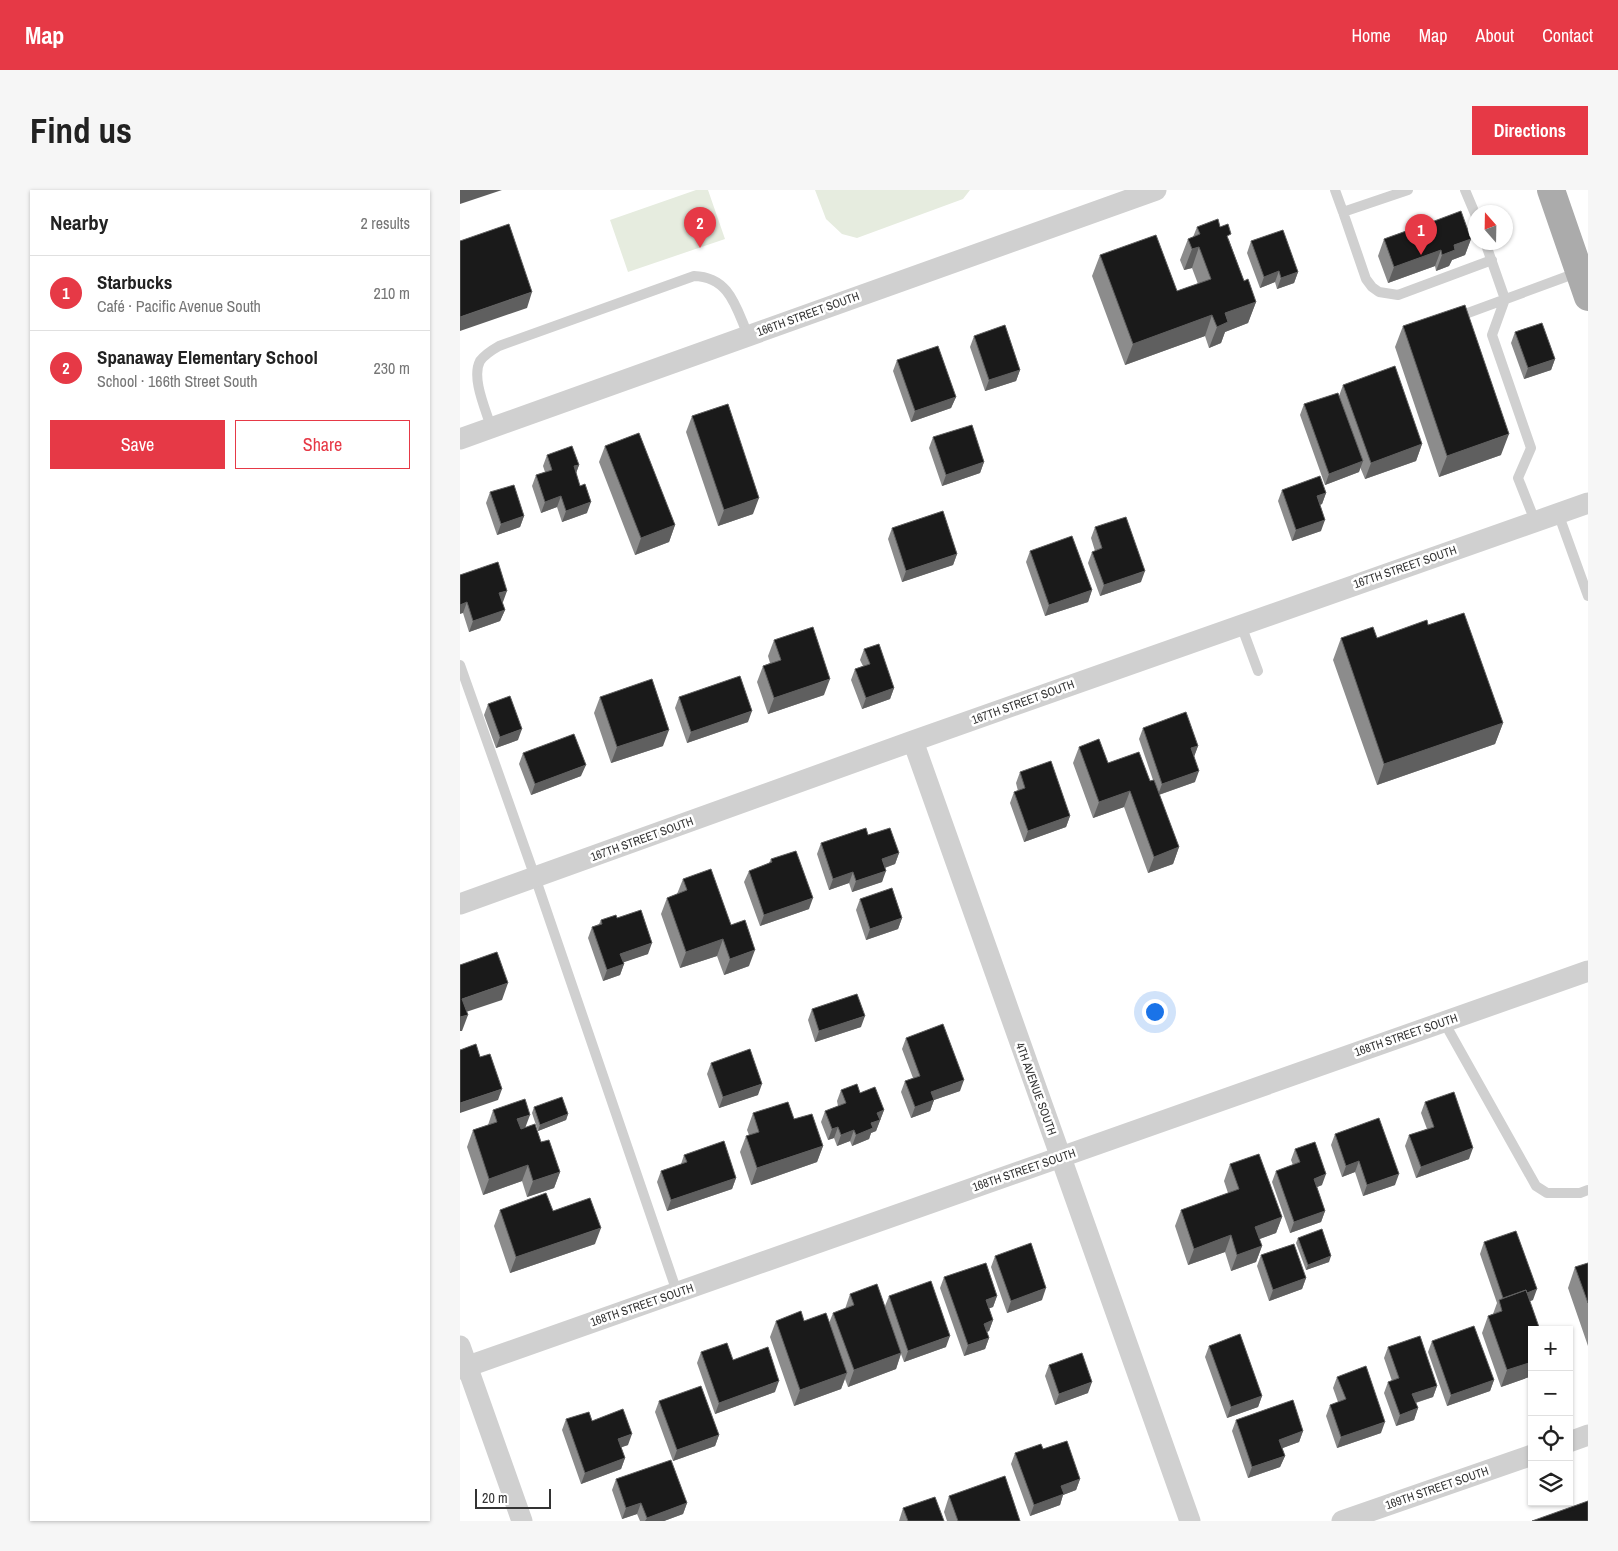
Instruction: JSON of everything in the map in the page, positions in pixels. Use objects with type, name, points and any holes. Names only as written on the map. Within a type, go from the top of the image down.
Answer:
[{"type":"main road","points":[[1551,190],[1588,297]]},
{"type":"street","name":"166TH STREET SOUTH","points":[[460,439],[1156,190]]},
{"type":"street","name":"167TH STREET SOUTH","points":[[460,904],[913,741],[1588,503]]},
{"type":"street","name":"4TH AVENUE SOUTH","points":[[913,741],[1190,1521]]},
{"type":"street","name":"168TH STREET SOUTH","points":[[464,1367],[1588,971]]},
{"type":"street","points":[[460,1346],[464,1367],[522,1521]]},
{"type":"street","points":[[1573,1441],[1588,1435]]},
{"type":"street","name":"169TH STREET SOUTH","points":[[1342,1521],[1528,1456]]},
{"type":"lane","points":[[1335,190],[1366,279],[1379,292],[1398,295],[1492,260]]},
{"type":"lane","points":[[1343,212],[1408,190]]},
{"type":"lane","points":[[1466,190],[1472,205]]},
{"type":"lane","points":[[1489,250],[1505,299],[1492,335],[1531,448],[1518,478],[1535,521]]},
{"type":"lane","points":[[1451,319],[1580,272]]},
{"type":"lane","points":[[491,428],[477,376],[480,363],[487,353],[498,346],[694,276],[706,277],[716,281],[726,289],[733,300],[748,336]]},
{"type":"lane","points":[[1558,513],[1588,596]]},
{"type":"lane","points":[[1241,625],[1258,672]]},
{"type":"lane","points":[[460,665],[535,877],[677,1292]]},
{"type":"lane","points":[[1444,1022],[1536,1186],[1547,1193],[1580,1193],[1588,1190]]},
{"type":"shaded area","points":[[696,190],[708,190],[725,239],[628,272],[610,220]]},
{"type":"shaded area","points":[[815,190],[970,190],[963,199],[857,238],[842,234],[826,219]]},
{"type":"building","points":[[1461,211],[1468,231],[1468,240],[1454,245],[1455,250],[1442,255],[1441,250],[1394,267],[1384,239],[1409,230],[1408,226],[1427,219],[1429,223]]},
{"type":"building","points":[[1218,219],[1220,227],[1228,224],[1231,234],[1227,236],[1244,281],[1248,279],[1256,302],[1225,313],[1228,322],[1217,327],[1212,315],[1133,344],[1100,255],[1156,235],[1177,291],[1211,279],[1199,247],[1192,249],[1188,239],[1200,234],[1197,227]]},
{"type":"building","points":[[509,224],[532,292],[460,317],[460,241]]},
{"type":"building","points":[[1283,230],[1298,272],[1281,278],[1279,271],[1264,277],[1251,241]]},
{"type":"building","points":[[1465,305],[1509,434],[1447,456],[1403,326]]},
{"type":"building","points":[[1542,323],[1555,359],[1528,368],[1515,332]]},
{"type":"building","points":[[1005,325],[1020,370],[989,380],[974,336]]},
{"type":"building","points":[[938,346],[956,397],[915,411],[897,360]]},
{"type":"building","points":[[1395,366],[1422,444],[1371,463],[1343,385]]},
{"type":"building","points":[[1338,393],[1363,461],[1329,474],[1304,404]]},
{"type":"building","points":[[728,404],[759,498],[724,510],[692,416]]},
{"type":"building","points":[[972,425],[984,462],[946,475],[933,437]]},
{"type":"building","points":[[639,433],[675,525],[641,538],[605,446]]},
{"type":"building","points":[[572,446],[579,465],[574,466],[580,486],[585,484],[591,502],[566,511],[561,496],[545,502],[536,475],[552,470],[547,455]]},
{"type":"building","points":[[1320,476],[1326,493],[1317,496],[1325,520],[1296,530],[1282,490]]},
{"type":"building","points":[[514,485],[524,516],[501,524],[490,492]]},
{"type":"building","points":[[943,511],[957,554],[906,571],[892,528]]},
{"type":"building","points":[[1126,517],[1145,571],[1104,585],[1092,552],[1102,548],[1095,527]]},
{"type":"building","points":[[1072,536],[1092,590],[1049,605],[1030,551]]},
{"type":"building","points":[[498,562],[507,591],[499,593],[505,610],[473,621],[467,602],[460,605],[460,575]]},
{"type":"building","points":[[1464,613],[1503,723],[1384,764],[1341,638],[1373,627],[1377,638],[1427,620],[1428,625]]},
{"type":"building","points":[[813,627],[830,679],[774,698],[763,666],[781,660],[774,640]]},
{"type":"building","points":[[879,644],[894,688],[866,698],[855,669],[870,664],[864,649]]},
{"type":"building","points":[[740,676],[752,711],[691,732],[679,697]]},
{"type":"building","points":[[652,679],[669,730],[617,747],[600,697]]},
{"type":"building","points":[[510,696],[522,729],[500,737],[488,704]]},
{"type":"building","points":[[1186,712],[1198,746],[1191,748],[1199,771],[1162,784],[1143,728]]},
{"type":"building","points":[[574,734],[586,765],[535,784],[523,753]]},
{"type":"building","points":[[1099,739],[1108,763],[1139,752],[1150,781],[1154,780],[1179,847],[1154,857],[1130,791],[1099,802],[1079,747]]},
{"type":"building","points":[[1051,761],[1070,816],[1028,831],[1014,792],[1025,788],[1020,772]]},
{"type":"building","points":[[866,828],[868,835],[890,828],[899,853],[882,859],[886,871],[856,881],[853,872],[833,879],[821,843]]},
{"type":"building","points":[[796,851],[813,898],[764,915],[749,871],[772,862],[771,859]]},
{"type":"building","points":[[711,869],[731,925],[745,920],[755,950],[730,959],[723,939],[686,952],[667,898],[687,890],[683,879]]},
{"type":"building","points":[[892,888],[902,918],[870,929],[860,899]]},
{"type":"building","points":[[641,910],[652,943],[620,954],[624,964],[607,970],[592,927],[602,924],[601,920],[616,915],[617,918]]},
{"type":"building","points":[[497,952],[508,983],[462,999],[468,1015],[460,1017],[460,965]]},
{"type":"building","points":[[857,994],[865,1016],[819,1031],[812,1009]]},
{"type":"building","points":[[943,1024],[964,1080],[931,1092],[934,1100],[915,1107],[905,1081],[920,1076],[906,1038]]},
{"type":"building","points":[[476,1044],[480,1057],[490,1054],[502,1089],[460,1103],[460,1050]]},
{"type":"building","points":[[750,1049],[762,1084],[723,1097],[711,1063]]},
{"type":"building","points":[[857,1084],[860,1093],[875,1087],[884,1110],[877,1113],[880,1120],[871,1123],[873,1128],[856,1135],[854,1130],[841,1135],[838,1127],[832,1129],[825,1111],[846,1103],[841,1090]]},
{"type":"building","points":[[1454,1092],[1473,1148],[1421,1167],[1409,1135],[1434,1127],[1425,1102]]},
{"type":"building","points":[[562,1097],[568,1114],[540,1125],[534,1107]]},
{"type":"building","points":[[525,1099],[530,1115],[517,1119],[521,1129],[535,1124],[541,1142],[549,1140],[560,1172],[533,1181],[528,1165],[489,1179],[473,1130],[497,1122],[493,1110]]},
{"type":"building","points":[[788,1102],[794,1119],[812,1114],[823,1146],[757,1168],[746,1136],[759,1132],[753,1113]]},
{"type":"building","points":[[1379,1118],[1399,1174],[1367,1185],[1359,1161],[1346,1166],[1335,1134]]},
{"type":"building","points":[[724,1141],[736,1178],[671,1200],[661,1171],[687,1162],[684,1155]]},
{"type":"building","points":[[1315,1142],[1326,1174],[1314,1179],[1325,1211],[1294,1222],[1276,1171],[1300,1162],[1295,1149]]},
{"type":"building","points":[[1259,1154],[1282,1217],[1255,1227],[1262,1246],[1237,1255],[1231,1235],[1194,1249],[1181,1210],[1239,1189],[1230,1164]]},
{"type":"building","points":[[546,1193],[553,1211],[590,1198],[601,1228],[516,1257],[500,1210]]},
{"type":"building","points":[[1322,1229],[1331,1256],[1308,1265],[1298,1238]]},
{"type":"building","points":[[1516,1231],[1537,1289],[1527,1293],[1526,1290],[1503,1298],[1484,1242]]},
{"type":"building","points":[[1031,1243],[1046,1288],[1011,1301],[995,1256]]},
{"type":"building","points":[[1294,1244],[1306,1278],[1273,1290],[1261,1255]]},
{"type":"building","points":[[986,1263],[997,1296],[986,1300],[993,1320],[984,1324],[989,1338],[968,1345],[944,1277]]},
{"type":"building","points":[[1588,1263],[1588,1303],[1575,1267]]},
{"type":"building","points":[[931,1281],[950,1336],[908,1351],[889,1296]]},
{"type":"building","points":[[877,1284],[901,1353],[854,1370],[833,1313],[854,1305],[850,1294]]},
{"type":"building","points":[[1526,1290],[1539,1326],[1528,1326],[1528,1363],[1507,1370],[1488,1316],[1502,1311],[1499,1300]]},
{"type":"building","points":[[801,1311],[804,1321],[826,1313],[847,1373],[800,1390],[776,1321]]},
{"type":"building","points":[[1474,1326],[1494,1380],[1451,1395],[1432,1341]]},
{"type":"building","points":[[1240,1334],[1262,1396],[1231,1407],[1209,1346]]},
{"type":"building","points":[[1420,1336],[1437,1386],[1412,1394],[1418,1408],[1400,1415],[1388,1382],[1399,1378],[1388,1347]]},
{"type":"building","points":[[727,1343],[733,1360],[768,1347],[779,1381],[719,1403],[701,1352]]},
{"type":"building","points":[[1082,1353],[1092,1382],[1059,1394],[1049,1365]]},
{"type":"building","points":[[1366,1366],[1385,1422],[1341,1437],[1330,1405],[1346,1399],[1337,1377]]},
{"type":"building","points":[[701,1386],[719,1435],[677,1450],[659,1401]]},
{"type":"building","points":[[1293,1400],[1303,1431],[1279,1440],[1285,1456],[1252,1467],[1236,1420]]},
{"type":"building","points":[[623,1409],[632,1434],[618,1439],[625,1458],[585,1473],[566,1419],[589,1412],[592,1421]]},
{"type":"building","points":[[1067,1441],[1080,1479],[1061,1486],[1064,1494],[1034,1505],[1015,1453],[1041,1444],[1043,1449]]},
{"type":"building","points":[[671,1460],[687,1503],[647,1518],[641,1503],[626,1508],[616,1479]]},
{"type":"building","points":[[1005,1476],[1020,1521],[958,1521],[949,1496]]},
{"type":"building","points":[[935,1497],[944,1521],[908,1521],[903,1508]]},
{"type":"building","points":[[1588,1501],[1588,1521],[1532,1521]]},
{"type":"place","name":"Spanaway Elementary School","points":[[700,248]]},
{"type":"place","name":"Starbucks","points":[[1421,255]]}]
